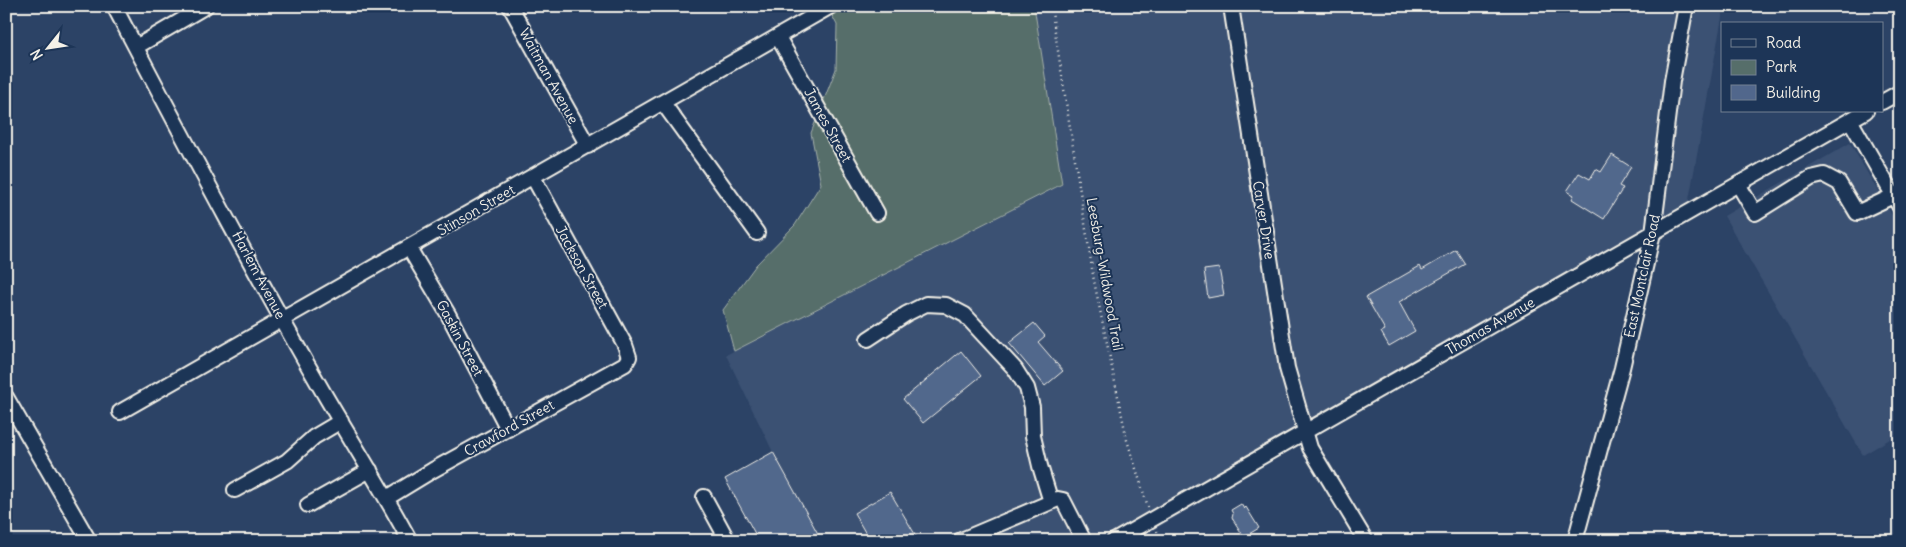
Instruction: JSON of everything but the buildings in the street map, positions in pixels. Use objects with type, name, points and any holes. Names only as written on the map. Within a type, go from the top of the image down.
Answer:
[{"type":"street","name":"Harlem Avenue","points":[[114,6],[282,319],[387,498],[410,541]]},
{"type":"street","points":[[136,47],[206,6]]},
{"type":"street","name":"Waitman Avenue","points":[[510,6],[588,146]]},
{"type":"street","name":"Stinson Street","points":[[120,412],[832,6]]},
{"type":"street","name":"East Montclair Road","points":[[1575,541],[1622,368],[1653,233],[1672,81],[1686,6]]},
{"type":"street","name":"Carver Drive","points":[[1233,7],[1287,368],[1310,448],[1366,541]]},
{"type":"street","name":"James Street","points":[[778,37],[878,213]]},
{"type":"street","points":[[1884,101],[1900,92]]},
{"type":"street","points":[[663,103],[757,233]]},
{"type":"street","name":"Thomas Avenue","points":[[1114,541],[1864,112]]},
{"type":"street","points":[[1738,184],[1755,213],[1812,178],[1824,175],[1839,183],[1857,213],[1896,201],[1850,120]]},
{"type":"street","name":"Jackson Street","points":[[533,178],[625,345],[629,357]]},
{"type":"street","name":"Gaskin Street","points":[[409,248],[448,314],[508,429]]},
{"type":"street","points":[[868,340],[906,314],[926,304],[946,305],[965,315],[1015,369],[1027,388],[1032,407],[1033,436],[1036,451],[1051,502]]},
{"type":"street","name":"Crawford Street","points":[[387,498],[433,470],[624,364],[629,357]]},
{"type":"street","points":[[6,397],[89,541]]},
{"type":"street","points":[[235,490],[287,461],[314,437],[341,421]]},
{"type":"street","points":[[308,505],[370,470]]},
{"type":"street","points":[[704,497],[728,541]]},
{"type":"street","points":[[959,541],[1058,499],[1063,500],[1084,541]]},
{"type":"path","name":"Leesburg-Wildwood Trail","points":[[1052,6],[1094,282],[1127,440],[1160,541]]},
{"type":"shaded area","points":[[1034,6],[1724,6],[1688,205],[1100,541],[816,541],[726,355],[1062,184]]},
{"type":"shaded area","points":[[1850,143],[1900,229],[1900,433],[1863,455],[1724,216]]},
{"type":"shaded area","points":[[1644,246],[1141,537],[1143,541],[1128,541]]},
{"type":"green space","points":[[827,6],[1034,6],[1062,184],[734,351],[723,310],[756,265],[795,225],[821,184],[811,133],[836,69],[837,25]]}]
